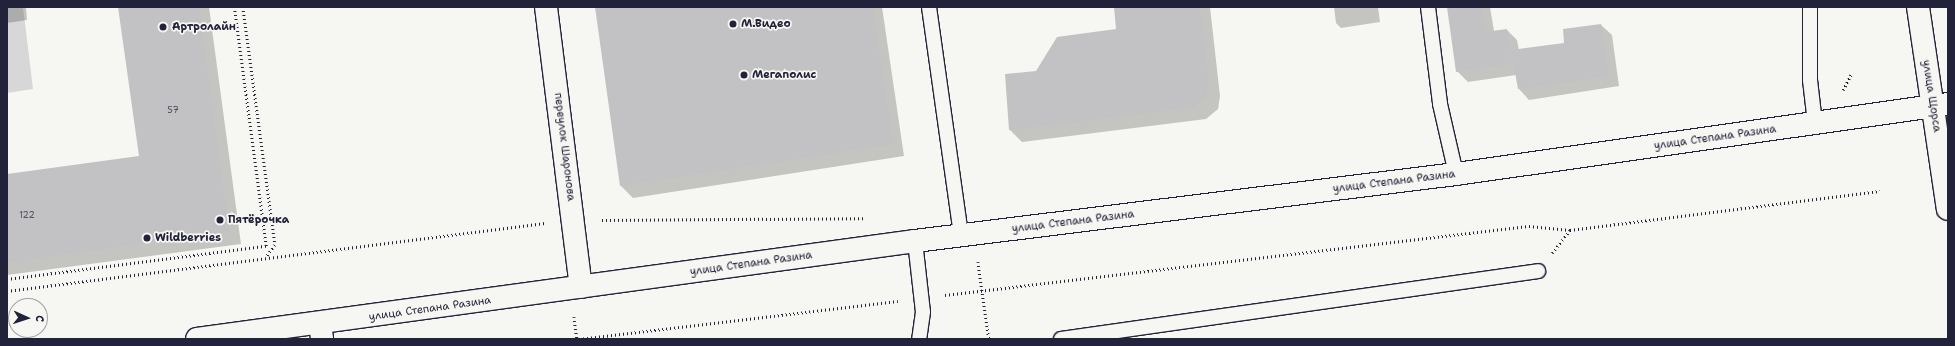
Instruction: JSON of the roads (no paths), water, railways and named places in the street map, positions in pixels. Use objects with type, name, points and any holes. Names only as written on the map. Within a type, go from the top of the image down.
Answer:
[{"type":"street","name":"переулок Шаронова","points":[[546,7],[574,220],[581,287]]},
{"type":"street","name":"улица Щорса","points":[[1918,7],[1941,105],[1948,209]]},
{"type":"street","name":"улица Степана Разина","points":[[197,339],[321,331],[581,287],[915,241],[1456,174],[1941,105]]},
{"type":"lane","points":[[929,7],[961,236]]},
{"type":"lane","points":[[1428,7],[1440,104],[1456,174]]},
{"type":"lane","points":[[1810,7],[1814,123]]},
{"type":"lane","points":[[915,241],[922,298],[923,336]]},
{"type":"lane","points":[[1061,339],[1538,271]]},
{"type":"place","name":"М.Видео","points":[[733,24]]},
{"type":"place","name":"Артролайн","points":[[163,27]]},
{"type":"place","name":"Мегаполис","points":[[744,75]]},
{"type":"place","name":"Пятёрочка","points":[[220,220]]},
{"type":"place","name":"Wildberries","points":[[147,238]]}]
